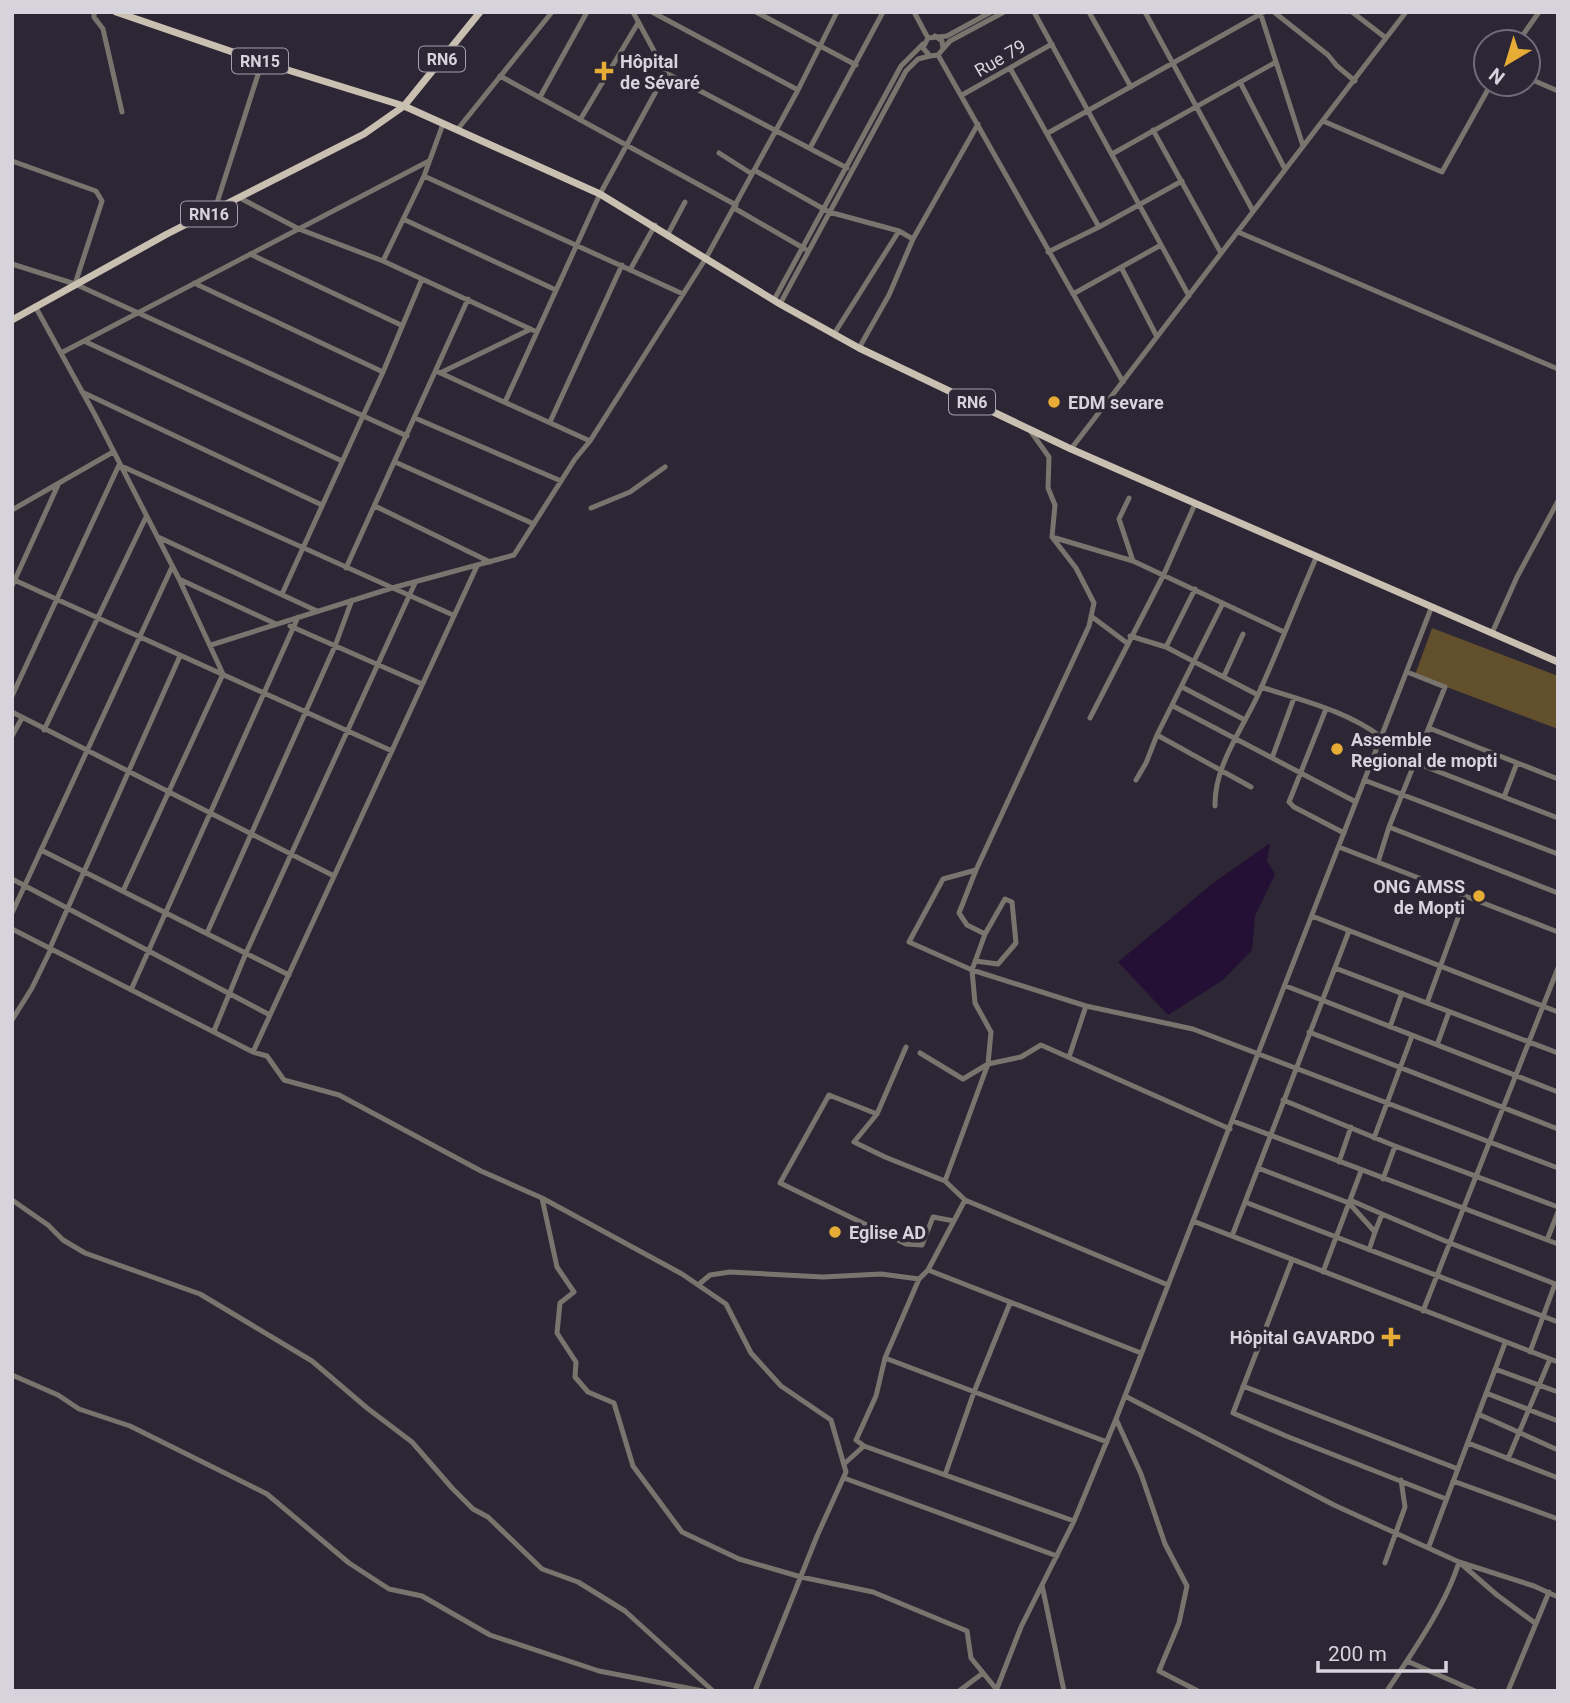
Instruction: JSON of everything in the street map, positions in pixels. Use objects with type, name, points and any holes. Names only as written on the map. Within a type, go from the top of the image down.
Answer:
[{"type":"main road","name":"RN15","points":[[116,12],[262,62],[404,106]]},
{"type":"main road","name":"RN6","points":[[480,12],[404,106],[600,194],[655,225],[777,302],[859,348],[1071,449],[1558,662]]},
{"type":"main road","name":"RN16","points":[[15,319],[75,284],[364,134],[404,106]]},
{"type":"street","points":[[94,12],[94,17],[103,29],[122,112]]},
{"type":"street","points":[[457,130],[552,12]]},
{"type":"street","points":[[540,97],[587,12]]},
{"type":"street","points":[[633,12],[666,73],[849,169]]},
{"type":"street","points":[[652,12],[798,90]]},
{"type":"street","points":[[756,12],[856,65]]},
{"type":"street","points":[[211,645],[392,588],[514,555],[706,258],[798,90],[837,12]]},
{"type":"street","points":[[810,148],[883,12]]},
{"type":"street","points":[[914,12],[928,37]]},
{"type":"street","points":[[777,302],[901,66],[928,37],[947,36],[991,12]]},
{"type":"street","points":[[849,169],[906,71],[918,59],[938,55],[950,41],[981,18],[1004,12]]},
{"type":"street","points":[[1034,12],[1189,296]]},
{"type":"street","points":[[1089,12],[1131,87]]},
{"type":"street","points":[[1145,12],[1253,212]]},
{"type":"street","points":[[1274,12],[1355,80]]},
{"type":"street","points":[[1352,12],[1386,38]]},
{"type":"street","points":[[1071,449],[1406,12]]},
{"type":"street","points":[[1528,28],[1539,12]]},
{"type":"street","points":[[1048,133],[1261,13],[1303,146]]},
{"type":"street","points":[[580,120],[638,23]]},
{"type":"street","points":[[935,36],[942,41],[943,49]]},
{"type":"street","points":[[923,44],[924,51],[930,56]]},
{"type":"street","name":"Rue 79","points":[[962,95],[1052,44]]},
{"type":"street","points":[[938,55],[1123,382]]},
{"type":"street","points":[[215,211],[262,62]]},
{"type":"street","points":[[1112,154],[1276,62]]},
{"type":"street","points":[[1010,68],[1099,227]]},
{"type":"street","points":[[505,402],[534,331],[600,194],[666,73]]},
{"type":"street","points":[[500,76],[735,206],[806,249]]},
{"type":"street","points":[[1240,82],[1285,169]]},
{"type":"street","points":[[1322,121],[1442,172],[1483,98]]},
{"type":"street","points":[[383,261],[424,176],[443,124]]},
{"type":"street","points":[[859,348],[890,295],[913,240],[978,124]]},
{"type":"street","points":[[1153,130],[1221,253]]},
{"type":"street","points":[[719,153],[827,211],[898,231],[913,240]]},
{"type":"street","points":[[12,161],[96,191],[102,201],[75,284]]},
{"type":"street","points":[[61,353],[429,161]]},
{"type":"street","points":[[424,176],[683,294]]},
{"type":"street","points":[[1048,252],[1182,181]]},
{"type":"street","points":[[240,198],[299,229],[383,261],[534,331]]},
{"type":"street","points":[[668,234],[685,201]]},
{"type":"street","points":[[402,219],[556,290]]},
{"type":"street","points":[[630,270],[655,225]]},
{"type":"street","points":[[834,334],[898,231]]},
{"type":"street","points":[[1238,232],[1558,369]]},
{"type":"street","points":[[1073,294],[1161,245]]},
{"type":"street","points":[[250,254],[401,325]]},
{"type":"street","points":[[12,264],[75,284],[407,436]]},
{"type":"street","points":[[550,422],[622,265]]},
{"type":"street","points":[[1121,267],[1157,337]]},
{"type":"street","points":[[282,594],[383,372],[422,279]]},
{"type":"street","points":[[194,283],[383,372]]},
{"type":"street","points":[[346,568],[438,372],[468,299]]},
{"type":"street","points":[[35,306],[179,579],[223,674],[123,891]]},
{"type":"street","points":[[12,309],[15,319]]},
{"type":"street","points":[[438,372],[534,331]]},
{"type":"street","points":[[83,341],[342,461]]},
{"type":"street","points":[[438,372],[590,440]]},
{"type":"street","points":[[82,392],[322,505]]},
{"type":"street","points":[[415,418],[561,481]]},
{"type":"street","points":[[985,934],[967,925],[960,913],[976,870],[1090,626],[1094,603],[1076,568],[1052,537],[1055,505],[1048,488],[1049,457],[1029,429]]},
{"type":"street","points":[[12,510],[113,452]]},
{"type":"street","points":[[395,461],[534,524]]},
{"type":"street","points":[[120,465],[453,615]]},
{"type":"street","points":[[12,696],[55,599],[120,465]]},
{"type":"street","points":[[591,508],[630,492],[665,467]]},
{"type":"street","points":[[58,485],[13,581],[392,751]]},
{"type":"street","points":[[1129,498],[1119,519],[1133,561]]},
{"type":"street","points":[[1492,633],[1517,577],[1558,501]]},
{"type":"street","points":[[1090,718],[1164,574],[1195,504]]},
{"type":"street","points":[[375,506],[490,562]]},
{"type":"street","points":[[44,730],[146,517]]},
{"type":"street","points":[[157,537],[317,611]]},
{"type":"street","points":[[1052,537],[1133,561],[1284,632]]},
{"type":"street","points":[[1215,806],[1215,792],[1235,739],[1258,695],[1316,558]]},
{"type":"street","points":[[253,1052],[477,566]]},
{"type":"street","points":[[12,913],[172,567]]},
{"type":"street","points":[[179,579],[422,684]]},
{"type":"street","points":[[214,1031],[246,953],[415,583]]},
{"type":"street","points":[[1166,647],[1195,589]]},
{"type":"street","points":[[207,933],[335,646],[352,600]]},
{"type":"street","points":[[1136,780],[1223,603]]},
{"type":"street","points":[[996,1690],[1021,1627],[1074,1521],[1107,1442],[1432,607]]},
{"type":"street","points":[[1091,616],[1127,643]]},
{"type":"street","points":[[131,990],[298,618]]},
{"type":"street","points":[[1224,676],[1243,634]]},
{"type":"street","points":[[1130,636],[1166,647],[1258,695]]},
{"type":"street","points":[[12,1020],[50,948],[180,656]]},
{"type":"street","points":[[1378,862],[1444,687],[1406,672]]},
{"type":"street","points":[[1182,687],[1245,720]]},
{"type":"street","points":[[1261,687],[1326,709],[1368,727],[1381,737]]},
{"type":"street","points":[[1272,758],[1294,698]]},
{"type":"street","points":[[1172,706],[1356,802]]},
{"type":"street","points":[[1326,709],[1290,798],[1291,805],[1344,833]]},
{"type":"street","points":[[12,712],[334,876]]},
{"type":"street","points":[[12,736],[22,718]]},
{"type":"street","points":[[1429,728],[1558,779]]},
{"type":"street","points":[[1157,735],[1251,787]]},
{"type":"street","points":[[1416,763],[1558,818]]},
{"type":"street","points":[[1504,797],[1517,763]]},
{"type":"street","points":[[1364,780],[1558,855]]},
{"type":"street","points":[[1389,827],[1558,893]]},
{"type":"street","points":[[1339,847],[1558,932]]},
{"type":"street","points":[[41,850],[289,975]]},
{"type":"street","points":[[976,870],[943,879],[909,942],[972,970],[1086,1006],[1193,1030],[1558,1168]]},
{"type":"street","points":[[12,879],[270,1015]]},
{"type":"street","points":[[1427,1003],[1466,896]]},
{"type":"street","points":[[945,1181],[988,1064],[991,1032],[975,1003],[972,970],[975,961],[985,934],[1005,899],[1012,902],[1016,943],[999,964],[975,961]]},
{"type":"street","points":[[1312,916],[1558,1012]]},
{"type":"street","points":[[12,929],[253,1052],[267,1056],[284,1080],[340,1095],[481,1171],[542,1198],[682,1274],[726,1304],[751,1353],[781,1386],[831,1420],[846,1472],[755,1691]]},
{"type":"street","points":[[1232,1236],[1349,931]]},
{"type":"street","points":[[1335,968],[1558,1053]]},
{"type":"street","points":[[1423,1311],[1558,968]]},
{"type":"street","points":[[1286,986],[1558,1092]]},
{"type":"street","points":[[1390,1027],[1402,993]]},
{"type":"street","points":[[1069,1057],[1086,1006]]},
{"type":"street","points":[[1437,1045],[1449,1012]]},
{"type":"street","points":[[1309,1032],[1558,1129]]},
{"type":"street","points":[[1374,1138],[1412,1036]]},
{"type":"street","points":[[919,1053],[963,1079],[988,1064],[1021,1057],[1041,1045],[1230,1129]]},
{"type":"street","points":[[906,1047],[877,1114],[854,1142],[945,1181],[965,1200],[1168,1285]]},
{"type":"street","points":[[877,1114],[830,1095],[780,1183],[906,1244],[922,1245],[933,1217],[954,1221]]},
{"type":"street","points":[[1283,1100],[1558,1210],[1547,1240]]},
{"type":"street","points":[[1233,1121],[1558,1244]]},
{"type":"street","points":[[1339,1162],[1351,1127]]},
{"type":"street","points":[[1382,1179],[1395,1146]]},
{"type":"street","points":[[1258,1168],[1382,1213],[1450,1243],[1557,1284],[1530,1352]]},
{"type":"street","points":[[1323,1272],[1361,1171]]},
{"type":"street","points":[[542,1198],[556,1267],[574,1292],[560,1303],[557,1333],[576,1362],[575,1377],[588,1392],[614,1403],[633,1466],[682,1532],[739,1559],[801,1577],[873,1592],[967,1631],[971,1658],[996,1690]]},
{"type":"street","points":[[12,1200],[48,1225],[63,1240],[85,1253],[200,1294],[312,1361],[412,1442],[473,1509],[488,1517],[542,1569],[578,1582],[625,1611],[713,1691]]},
{"type":"street","points":[[965,1200],[928,1270],[919,1279],[885,1358],[876,1396],[856,1440],[864,1446],[1074,1521]]},
{"type":"street","points":[[1245,1202],[1558,1322]]},
{"type":"street","points":[[1350,1202],[1375,1232]]},
{"type":"street","points":[[1369,1250],[1382,1213]]},
{"type":"street","points":[[1193,1221],[1558,1362]]},
{"type":"street","points":[[1292,1260],[1233,1413],[1446,1499]]},
{"type":"street","points":[[928,1270],[1141,1353]]},
{"type":"street","points":[[698,1285],[710,1275],[730,1272],[823,1278],[881,1274],[919,1279]]},
{"type":"street","points":[[945,1475],[974,1392],[1010,1303]]},
{"type":"street","points":[[1429,1546],[1505,1343]]},
{"type":"street","points":[[885,1358],[1107,1442]]},
{"type":"street","points":[[1508,1459],[1550,1359]]},
{"type":"street","points":[[1495,1369],[1558,1392]]},
{"type":"street","points":[[12,1374],[58,1395],[79,1409],[130,1426],[267,1494],[349,1563],[389,1588],[422,1596],[490,1635],[600,1671],[703,1691]]},
{"type":"street","points":[[1243,1386],[1458,1469]]},
{"type":"street","points":[[1486,1393],[1558,1421]]},
{"type":"street","points":[[1125,1396],[1334,1505],[1429,1546],[1459,1562],[1558,1597]]},
{"type":"street","points":[[1478,1414],[1558,1450]]},
{"type":"street","points":[[1116,1419],[1141,1474],[1165,1544],[1187,1586],[1180,1623],[1159,1671],[1198,1691]]},
{"type":"street","points":[[1468,1443],[1558,1478]]},
{"type":"street","points":[[844,1464],[864,1446]]},
{"type":"street","points":[[844,1478],[1057,1556]]},
{"type":"street","points":[[1385,1563],[1398,1532],[1406,1500],[1401,1480]]},
{"type":"street","points":[[1453,1481],[1558,1519]]},
{"type":"street","points":[[1459,1562],[1535,1623]]},
{"type":"street","points":[[1387,1691],[1454,1577],[1459,1562]]},
{"type":"street","points":[[1042,1585],[1064,1691]]},
{"type":"street","points":[[1508,1691],[1549,1592]]},
{"type":"street","points":[[1407,1661],[1475,1691]]},
{"type":"street","points":[[959,1691],[983,1673]]},
{"type":"shaded area","points":[[1432,628],[1558,676],[1558,729],[1415,675]]},
{"type":"shaded area","points":[[1270,843],[1267,861],[1275,874],[1255,916],[1252,950],[1223,980],[1168,1015],[1118,962],[1212,884]]},
{"type":"place","name":"Hôpital de Sévaré","points":[[604,71]]},
{"type":"place","name":"EDM sevare","points":[[1054,402]]},
{"type":"place","name":"Assemble Regional de mopti","points":[[1337,749]]},
{"type":"place","name":"ONG AMSS de Mopti","points":[[1479,896]]},
{"type":"place","name":"Eglise AD","points":[[835,1232]]},
{"type":"place","name":"Hôpital GAVARDO","points":[[1391,1337]]}]
